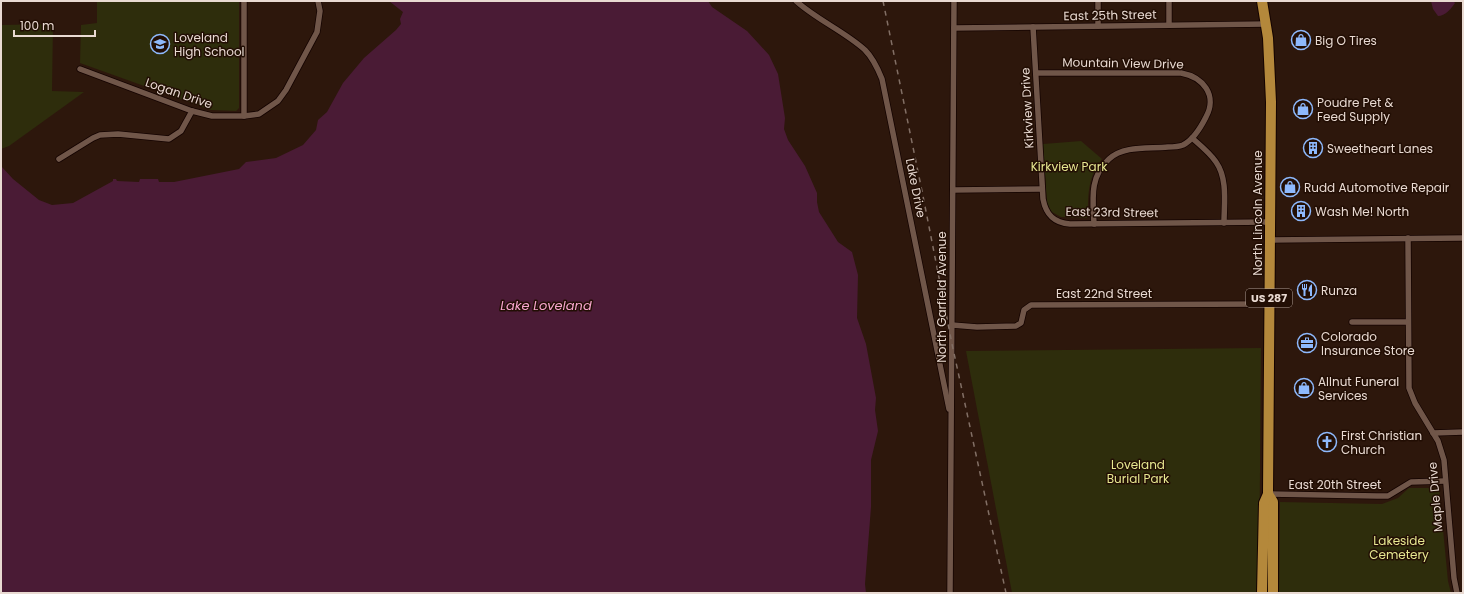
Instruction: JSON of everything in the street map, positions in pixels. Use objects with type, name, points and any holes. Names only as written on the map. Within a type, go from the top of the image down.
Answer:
[{"type":"highway","name":"North Lincoln Avenue","points":[[1262,1],[1268,38],[1271,102],[1268,494],[1273,502],[1273,593]]},
{"type":"highway","name":"US 287","points":[[1262,593],[1264,504],[1268,494]]},
{"type":"street","points":[[244,1],[244,116]]},
{"type":"street","name":"Logan Drive","points":[[80,69],[192,111],[212,116],[254,116],[278,101],[283,95],[317,32],[320,11],[318,1]]},
{"type":"street","name":"Lake Drive","points":[[796,1],[865,50],[876,65],[882,79],[951,417]]},
{"type":"street","name":"North Garfield Avenue","points":[[950,593],[954,1]]},
{"type":"street","points":[[1098,1],[1098,26]]},
{"type":"street","points":[[1169,1],[1169,25]]},
{"type":"street","name":"East 25th Street","points":[[954,28],[1266,24]]},
{"type":"street","name":"Kirkview Drive","points":[[1033,27],[1042,189]]},
{"type":"street","name":"Mountain View Drive","points":[[1036,73],[1170,72],[1188,74],[1200,80],[1207,89],[1210,99],[1208,114],[1192,138]]},
{"type":"street","points":[[59,159],[100,135],[118,134],[169,139],[182,131],[192,111]]},
{"type":"street","points":[[1094,224],[1094,181],[1100,168],[1108,159],[1117,153],[1129,150],[1184,145],[1192,138],[1212,157],[1219,167],[1223,178],[1224,223]]},
{"type":"street","points":[[953,190],[1042,189]]},
{"type":"street","name":"East 23rd Street","points":[[1042,189],[1044,208],[1051,218],[1063,224],[1270,222]]},
{"type":"street","name":"Maple Drive","points":[[1408,238],[1407,322],[1409,388],[1414,403],[1438,441],[1444,460],[1454,578],[1457,593]]},
{"type":"street","points":[[1270,240],[1463,238]]},
{"type":"street","name":"East 22nd Street","points":[[952,325],[977,327],[1016,326],[1021,323],[1024,310],[1031,305],[1269,304]]},
{"type":"street","points":[[1352,322],[1407,322]]},
{"type":"street","points":[[1433,433],[1463,432]]},
{"type":"street","name":"East 20th Street","points":[[1268,494],[1388,496],[1411,482],[1445,481]]},
{"type":"green space","name":"Loveland High School","points":[[97,1],[239,1],[239,108],[236,111],[211,110],[80,63],[81,25],[97,23]]},
{"type":"green space","points":[[53,24],[52,91],[84,92],[9,146],[1,149],[1,25]]},
{"type":"green space","name":"Kirkview Park","points":[[1081,141],[1102,159],[1091,179],[1088,215],[1087,218],[1061,217],[1052,212],[1047,203],[1043,144]]},
{"type":"green space","name":"Loveland Burial Park","points":[[1261,348],[1259,593],[1012,593],[966,351]]},
{"type":"green space","name":"Lakeside Cemetery","points":[[1409,488],[1439,488],[1448,581],[1451,593],[1279,593],[1280,502],[1382,504],[1398,498]]},
{"type":"water","name":"Lake Loveland","points":[[389,1],[708,1],[712,7],[747,31],[769,55],[778,74],[785,118],[784,129],[788,140],[805,166],[817,193],[819,212],[838,242],[852,252],[858,275],[857,318],[866,344],[876,398],[875,410],[878,431],[871,460],[871,507],[865,584],[866,593],[1,593],[1,166],[13,179],[39,200],[52,205],[73,203],[113,181],[113,179],[116,179],[117,181],[139,182],[140,179],[158,179],[159,182],[174,182],[239,169],[246,162],[276,158],[303,145],[316,130],[318,120],[327,112],[343,83],[364,58],[401,24],[400,19],[403,12]]},
{"type":"water","points":[[1431,1],[1453,1],[1455,3],[1450,10],[1441,16],[1438,16],[1433,9]]},
{"type":"railway","points":[[883,1],[952,344],[1006,593]]},
{"type":"place","name":"Big O Tires","points":[[1301,40]]},
{"type":"place","name":"Loveland High School","points":[[160,44]]},
{"type":"place","name":"Poudre Pet & Feed Supply","points":[[1303,109]]},
{"type":"place","name":"Sweetheart Lanes","points":[[1313,148]]},
{"type":"place","name":"Rudd Automotive Repair","points":[[1290,187]]},
{"type":"place","name":"Wash Me! North","points":[[1301,211]]},
{"type":"place","name":"Runza","points":[[1307,290]]},
{"type":"place","name":"Colorado Insurance Store","points":[[1307,343]]},
{"type":"place","name":"Allnut Funeral Services","points":[[1304,388]]},
{"type":"place","name":"First Christian Church","points":[[1327,442]]}]
